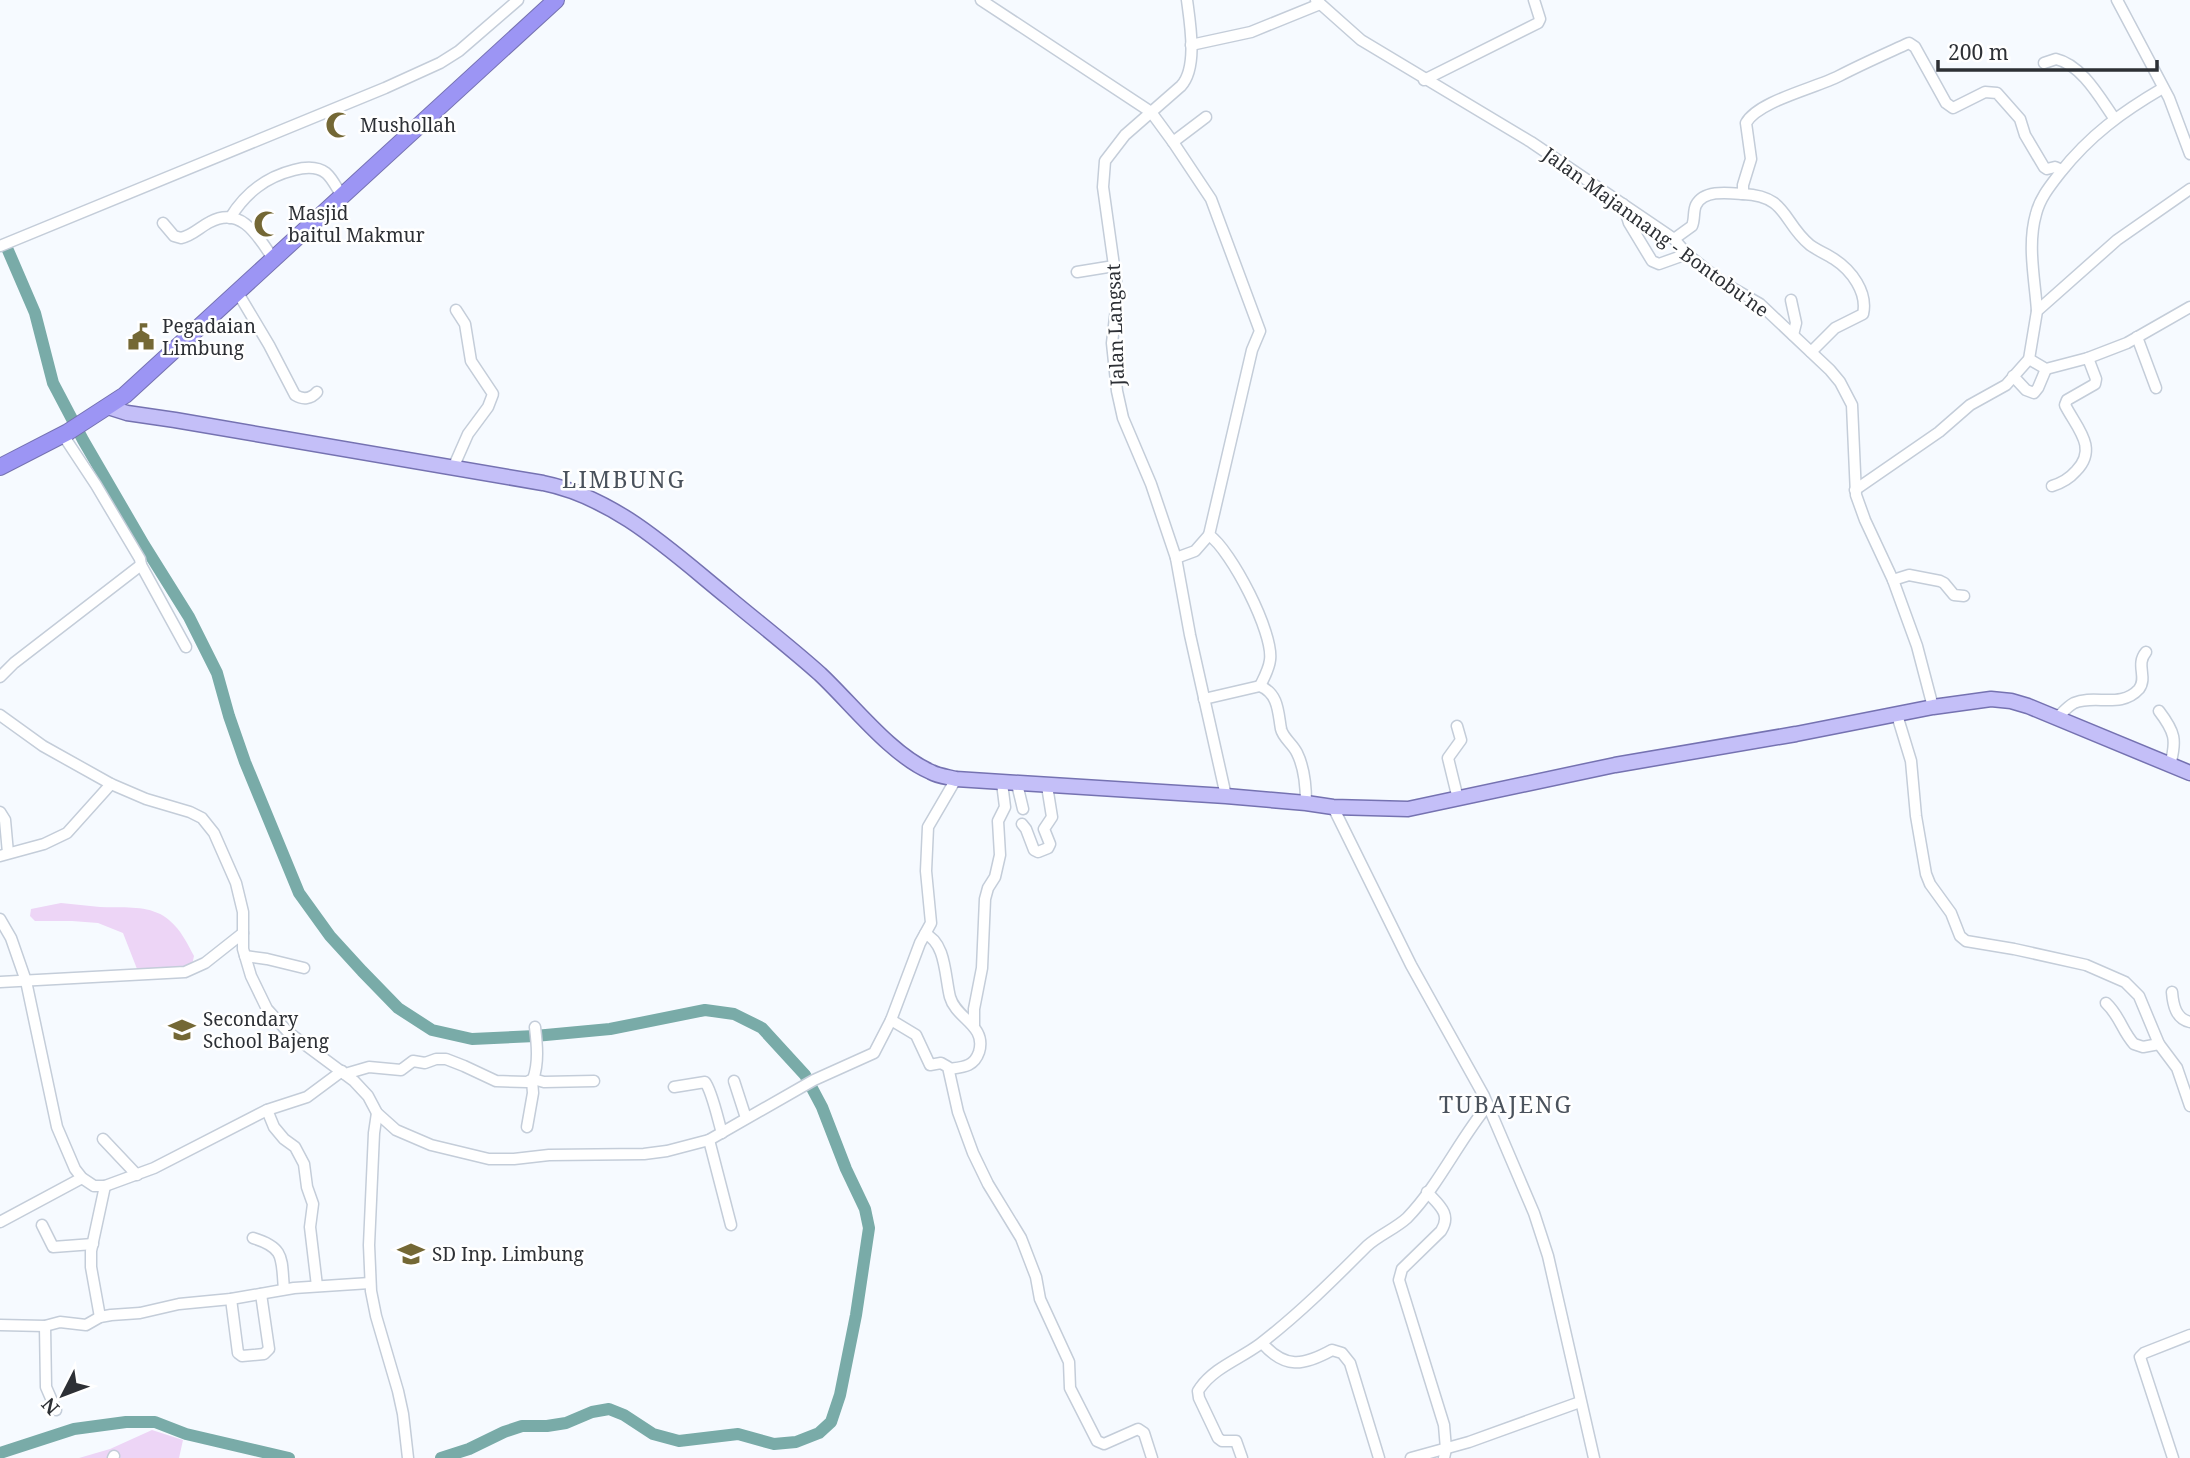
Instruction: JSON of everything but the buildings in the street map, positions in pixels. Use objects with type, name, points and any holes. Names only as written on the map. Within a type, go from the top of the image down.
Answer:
[{"type":"highway","points":[[0,467],[108,407],[143,379],[556,0]]},
{"type":"main road","points":[[108,407],[127,413],[554,485],[584,495],[620,514],[663,544],[812,667],[894,747],[925,769],[956,779],[1226,796],[1333,807],[1408,809],[1615,765],[1933,707],[1997,699],[2017,702],[2190,773]]},
{"type":"street","points":[[0,246],[440,63],[472,41],[518,0]]},
{"type":"street","points":[[981,0],[1151,112],[1211,199],[1259,326],[1260,331],[1251,355],[1209,535],[1195,551],[1176,558]]},
{"type":"street","name":"Jalan Langsat","points":[[1187,0],[1191,60],[1185,82],[1125,135],[1105,161],[1103,187],[1117,300],[1112,343],[1119,405],[1151,484],[1176,558],[1190,635],[1226,796]]},
{"type":"street","points":[[1424,80],[1538,23],[1540,19],[1534,0]]},
{"type":"street","points":[[2117,0],[2169,98],[2190,155]]},
{"type":"street","points":[[1191,45],[1251,32],[1318,2]]},
{"type":"street","name":"Jalan Majannang - Bontobu'ne","points":[[1318,2],[1353,34],[1424,80],[1520,135],[1674,239],[1687,254],[1722,282],[1760,304],[1840,382],[1850,398],[1853,412],[1855,490],[1864,520],[1893,580],[1917,646],[1933,707]]},
{"type":"street","points":[[1743,194],[1751,159],[1746,128],[1749,119],[1798,91],[1836,78],[1861,63],[1911,43],[1946,103],[1953,108],[1985,92],[1997,93],[2020,119],[2025,135],[2044,167],[2062,170]]},
{"type":"street","points":[[2044,63],[2056,59],[2070,66],[2096,92],[2114,118]]},
{"type":"street","points":[[1855,490],[1938,432],[1970,405],[2006,385],[2029,359],[2037,311],[2033,240],[2036,213],[2049,187],[2082,146],[2114,118],[2163,88]]},
{"type":"street","points":[[1173,142],[1206,117]]},
{"type":"street","points":[[230,218],[239,204],[262,182],[272,176],[304,167],[326,173],[342,196]]},
{"type":"street","points":[[2037,311],[2117,240],[2190,189]]},
{"type":"street","points":[[1674,239],[1692,226],[1696,205],[1702,198],[1719,193],[1755,194],[1776,202],[1808,243],[1834,259],[1859,284],[1865,306],[1863,314],[1835,328],[1811,352]]},
{"type":"street","points":[[1623,204],[1629,223],[1652,261],[1659,264],[1687,254]]},
{"type":"street","points":[[163,223],[168,231],[181,238],[223,217],[238,219],[254,230],[274,260]]},
{"type":"street","points":[[1077,272],[1114,266]]},
{"type":"street","points":[[237,293],[269,345],[292,391],[305,399],[317,392]]},
{"type":"street","points":[[1791,300],[1796,321],[1793,335]]},
{"type":"street","points":[[2029,359],[2046,369],[2088,358],[2137,337],[2190,307]]},
{"type":"street","points":[[453,468],[468,434],[494,394],[471,361],[465,324],[456,310]]},
{"type":"street","points":[[1796,321],[1808,318]]},
{"type":"street","points":[[2137,337],[2156,388]]},
{"type":"street","points":[[2052,486],[2069,478],[2081,466],[2086,456],[2087,448],[2064,405],[2067,400],[2095,384],[2096,379],[2088,358]]},
{"type":"street","points":[[2013,376],[2026,390],[2034,393],[2046,369]]},
{"type":"street","points":[[69,431],[186,647]]},
{"type":"street","points":[[1209,535],[1244,582],[1261,616],[1270,659],[1261,686]]},
{"type":"street","points":[[0,677],[14,663],[141,565]]},
{"type":"street","points":[[1893,580],[1909,575],[1940,581],[1956,596],[1964,596]]},
{"type":"street","points":[[2057,718],[2074,703],[2119,700],[2132,694],[2142,682],[2140,662],[2146,652]]},
{"type":"street","points":[[1204,699],[1261,686],[1271,693],[1281,717],[1283,733],[1298,755],[1305,782],[1306,803]]},
{"type":"street","points":[[2159,711],[2170,725],[2175,740],[2170,765]]},
{"type":"street","points":[[0,715],[43,746],[111,784],[146,799],[190,812],[206,823],[223,851],[236,883],[243,912],[245,956],[254,985],[267,1009],[288,1032],[343,1072],[368,1096],[377,1113],[396,1129],[419,1140],[489,1159],[644,1154],[709,1140],[814,1080],[874,1052],[891,1020],[920,943],[931,923],[926,871],[928,827],[956,779]]},
{"type":"street","points":[[1897,715],[1911,761],[1916,816],[1926,874],[1951,913],[1960,936],[1966,941],[2014,948],[2086,965],[2125,982],[2139,996],[2160,1044],[2183,1067],[2190,1106]]},
{"type":"street","points":[[1457,726],[1461,740],[1448,755],[1447,762],[1458,799]]},
{"type":"street","points":[[974,1025],[974,1009],[982,968],[985,899],[995,877],[1000,855],[998,821],[1004,807],[1002,783]]},
{"type":"street","points":[[0,812],[5,820],[4,855],[44,844],[67,833],[111,784]]},
{"type":"street","points":[[1017,784],[1023,808]]},
{"type":"street","points":[[1022,824],[1034,850],[1038,852],[1048,848],[1044,829],[1052,817],[1046,786]]},
{"type":"street","points":[[1333,807],[1399,942],[1488,1105],[1542,1235],[1594,1458]]},
{"type":"street","points":[[0,919],[11,939],[26,981],[57,1127],[66,1152],[82,1178],[94,1186],[105,1186],[154,1168],[267,1110],[307,1097],[343,1072],[369,1067],[401,1070],[413,1060],[425,1063],[441,1059],[464,1066],[496,1082],[594,1081]]},
{"type":"street","points":[[0,982],[185,972],[205,963],[243,933]]},
{"type":"street","points":[[925,934],[931,937],[939,949],[953,1005],[974,1025],[980,1038],[976,1058],[969,1066],[949,1069]]},
{"type":"street","points":[[245,956],[304,968]]},
{"type":"street","points":[[2172,992],[2178,1015],[2190,1022]]},
{"type":"street","points":[[2106,1003],[2134,1044],[2143,1047],[2160,1044]]},
{"type":"street","points":[[891,1020],[916,1035],[930,1065],[944,1063],[949,1069],[958,1112],[973,1153],[988,1184],[1021,1238],[1036,1276],[1040,1299],[1069,1362],[1070,1388],[1097,1441],[1104,1444],[1138,1429],[1144,1433],[1152,1458]]},
{"type":"street","points":[[527,1127],[537,1058],[536,1028]]},
{"type":"street","points":[[734,1081],[746,1118]]},
{"type":"street","points":[[674,1087],[705,1082],[709,1085],[713,1108],[722,1133]]},
{"type":"street","points":[[1242,1458],[1236,1441],[1222,1441],[1218,1438],[1198,1391],[1216,1371],[1262,1343],[1324,1290],[1368,1245],[1400,1223],[1427,1192],[1473,1122],[1488,1105]]},
{"type":"street","points":[[267,1110],[274,1127],[295,1147],[304,1164],[307,1187],[313,1204],[310,1227],[317,1286]]},
{"type":"street","points":[[377,1113],[369,1245],[370,1283],[376,1316],[403,1414],[408,1458]]},
{"type":"street","points":[[103,1139],[137,1175]]},
{"type":"street","points":[[709,1140],[731,1224]]},
{"type":"street","points":[[0,1222],[82,1178]]},
{"type":"street","points":[[100,1317],[91,1267],[105,1186]]},
{"type":"street","points":[[1427,1192],[1443,1210],[1446,1225],[1402,1269],[1399,1280],[1442,1415],[1445,1454]]},
{"type":"street","points":[[42,1225],[53,1247],[93,1244]]},
{"type":"street","points":[[253,1238],[269,1243],[278,1251],[284,1289]]},
{"type":"street","points":[[0,1325],[45,1326],[60,1322],[86,1325],[100,1317],[140,1313],[179,1304],[231,1299],[284,1289],[370,1283]]},
{"type":"street","points":[[231,1299],[238,1353],[242,1356],[264,1354],[269,1349],[261,1294]]},
{"type":"street","points":[[45,1326],[46,1387],[56,1410]]},
{"type":"street","points":[[2173,1458],[2140,1357],[2190,1335]]},
{"type":"street","points":[[1262,1343],[1286,1362],[1313,1360],[1332,1350],[1342,1353],[1351,1367],[1379,1458]]},
{"type":"street","points":[[1411,1458],[1445,1454],[1580,1402]]},
{"type":"shaded area","points":[[61,903],[154,911],[173,924],[183,937],[194,956],[192,965],[159,973],[139,974],[123,933],[98,923],[35,921],[30,916],[31,909]]},
{"type":"shaded area","points":[[152,1430],[183,1440],[179,1458],[79,1458],[110,1449]]},
{"type":"waterway","points":[[7,248],[35,313],[53,383],[144,545],[189,617],[217,673],[245,762],[299,893],[330,936],[398,1008],[432,1030],[472,1039],[610,1029],[705,1010],[734,1014],[762,1028],[805,1075],[822,1107],[865,1209],[869,1228],[840,1395],[831,1422],[819,1433],[796,1442],[774,1444],[738,1434],[679,1441],[653,1434],[624,1415],[609,1409],[592,1412],[566,1423],[522,1426],[441,1458]]},
{"type":"waterway","points":[[0,1453],[74,1429],[126,1422],[155,1422],[186,1434],[289,1458]]},
{"type":"place","name":"Mushollah","points":[[339,125]]},
{"type":"place","name":"Masjid baitul Makmur","points":[[267,224]]},
{"type":"place","name":"Pegadaian Limbung","points":[[141,337]]},
{"type":"place","name":"Secondary School Bajeng","points":[[182,1030]]},
{"type":"place","name":"SD Inp. Limbung","points":[[411,1254]]},
{"type":"district","name":"LIMBUNG","points":[[624,479]]},
{"type":"district","name":"TUBAJENG","points":[[1506,1104]]}]
